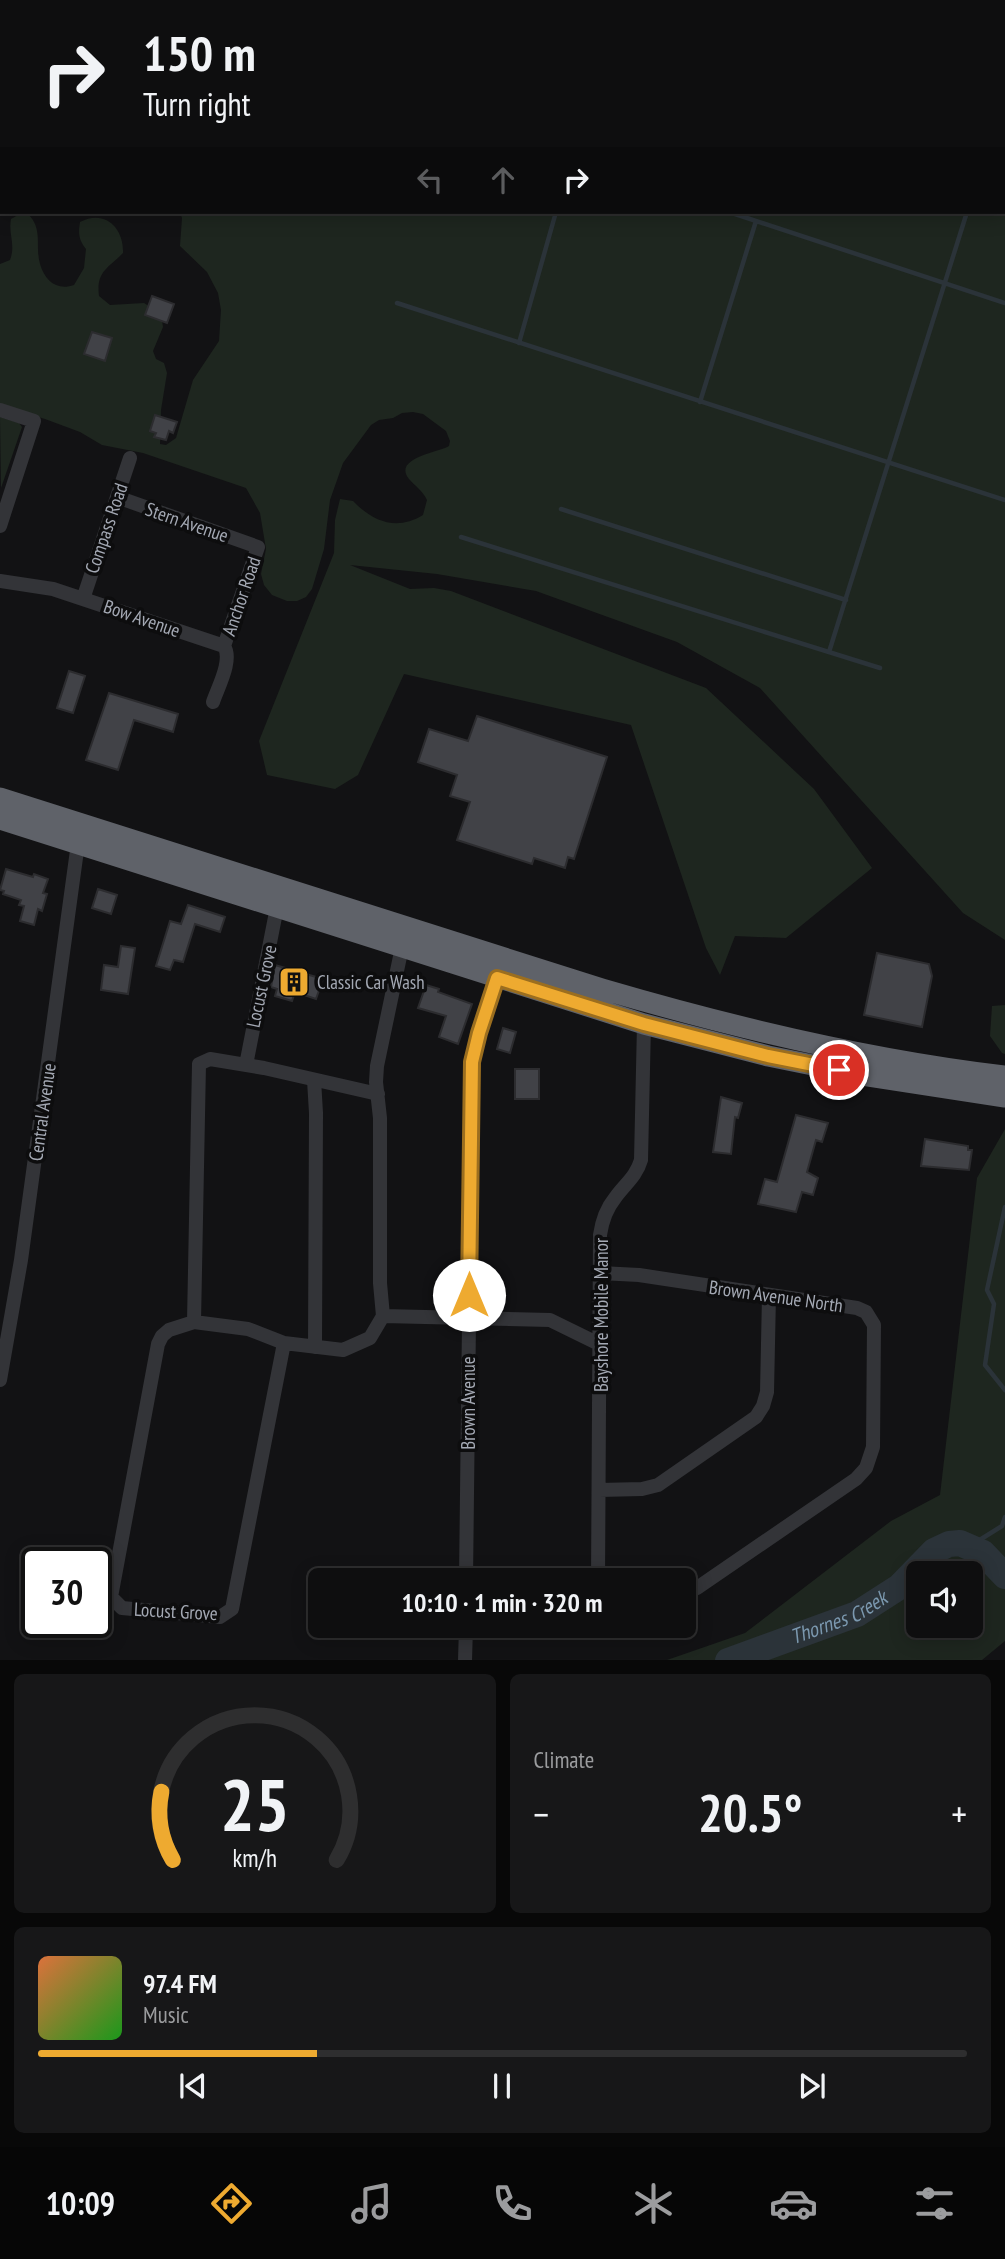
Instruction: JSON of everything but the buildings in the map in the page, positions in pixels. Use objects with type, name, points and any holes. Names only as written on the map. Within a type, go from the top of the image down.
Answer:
[{"type":"highway","points":[[0,799],[693,1016],[867,1055],[1005,1076]]},
{"type":"highway","points":[[0,819],[644,1024],[768,1056],[862,1075],[1005,1097]]},
{"type":"street","points":[[0,410],[34,421],[4,499],[0,526]]},
{"type":"street","name":"Compass Road","points":[[83,598],[130,458]]},
{"type":"street","name":"Stern Avenue","points":[[117,497],[258,547]]},
{"type":"street","name":"Anchor Road","points":[[224,646],[258,547]]},
{"type":"street","name":"Bow Avenue","points":[[0,581],[36,585],[83,598],[224,646]]},
{"type":"street","points":[[213,702],[227,660],[228,652],[224,646]]},
{"type":"street","name":"Central Avenue","points":[[0,1380],[2,1346],[23,1248],[78,844]]},
{"type":"street","name":"Locust Grove","points":[[246,1065],[277,907]]},
{"type":"street","points":[[378,1094],[246,1065],[209,1059],[199,1064],[194,1322],[248,1329],[284,1343],[343,1350],[370,1338],[383,1316],[380,1283],[378,1094],[376,1082],[402,947]]},
{"type":"street","name":"Brown Avenue","points":[[466,1568],[472,1062],[497,978]]},
{"type":"street","name":"Bayshore Mobile Manor","points":[[598,1568],[602,1221],[613,1199],[638,1171],[641,1160],[644,1024]]},
{"type":"street","points":[[314,1080],[315,1347]]},
{"type":"street","name":"Brown Avenue North","points":[[600,1273],[639,1275],[857,1308],[871,1318],[874,1334],[873,1447],[866,1468],[856,1479],[696,1588]]},
{"type":"street","points":[[599,1490],[642,1489],[658,1485],[755,1417],[763,1406],[767,1392],[769,1295]]},
{"type":"street","points":[[383,1316],[550,1320],[601,1345]]},
{"type":"street","name":"Locust Grove","points":[[194,1322],[169,1330],[158,1344],[111,1597],[122,1608],[220,1617],[232,1609],[284,1343]]},
{"type":"street","points":[[465,1660],[466,1638]]},
{"type":"shaded area","points":[[20,214],[29,215],[36,226],[40,264],[45,275],[52,283],[68,287],[74,285],[84,268],[86,249],[80,237],[80,222],[104,219],[116,228],[120,235],[123,253],[101,276],[99,296],[110,305],[144,303],[161,314],[163,327],[153,351],[156,359],[164,363],[167,373],[161,410],[160,444],[166,445],[176,438],[193,380],[219,341],[221,310],[218,293],[207,272],[180,246],[181,214],[1005,214],[1005,940],[963,913],[760,688],[677,642],[536,591],[437,574],[350,565],[410,589],[434,588],[451,591],[706,688],[814,789],[872,868],[786,938],[735,936],[720,975],[706,948],[631,725],[404,674],[358,775],[335,789],[267,775],[259,741],[334,553],[335,520],[340,499],[353,501],[369,514],[386,522],[404,523],[423,515],[427,500],[409,479],[405,472],[407,466],[419,457],[449,446],[450,441],[446,431],[423,414],[402,413],[371,425],[343,463],[330,500],[324,549],[312,589],[306,597],[287,601],[272,595],[264,585],[261,574],[266,549],[260,513],[246,488],[143,453],[102,445],[80,432],[0,406],[0,264],[10,260],[11,219]]},
{"type":"shaded area","points":[[0,417],[19,423],[22,427],[1,488]]},
{"type":"shaded area","points":[[1005,1005],[1005,1054],[990,1036],[992,1006]]},
{"type":"shaded area","points":[[1005,1129],[1005,1641],[982,1660],[667,1660],[745,1633],[891,1521],[940,1495],[977,1178]]},
{"type":"waterway","points":[[519,343],[555,214]]},
{"type":"waterway","points":[[735,214],[1005,303]]},
{"type":"waterway","points":[[829,652],[966,214]]},
{"type":"waterway","points":[[700,402],[756,221]]},
{"type":"waterway","points":[[397,303],[1005,500]]},
{"type":"waterway","points":[[561,509],[846,600]]},
{"type":"waterway","points":[[461,537],[880,668]]},
{"type":"waterway","name":"Thornes Creek","points":[[1005,1207],[987,1290],[994,1304],[985,1365],[1005,1390]]},
{"type":"waterway","name":"Thornes Creek","points":[[970,1546],[1002,1526],[1005,1517]]},
{"type":"waterway","name":"Thornes Creek","points":[[731,1660],[857,1614],[899,1587],[934,1551],[949,1544],[960,1543],[983,1553],[1005,1576]]},
{"type":"place","name":"Classic Car Wash","points":[[294,982]]},
{"type":"route","points":[[469,1295],[472,1062],[497,978],[644,1024],[768,1056],[839,1070]]}]
